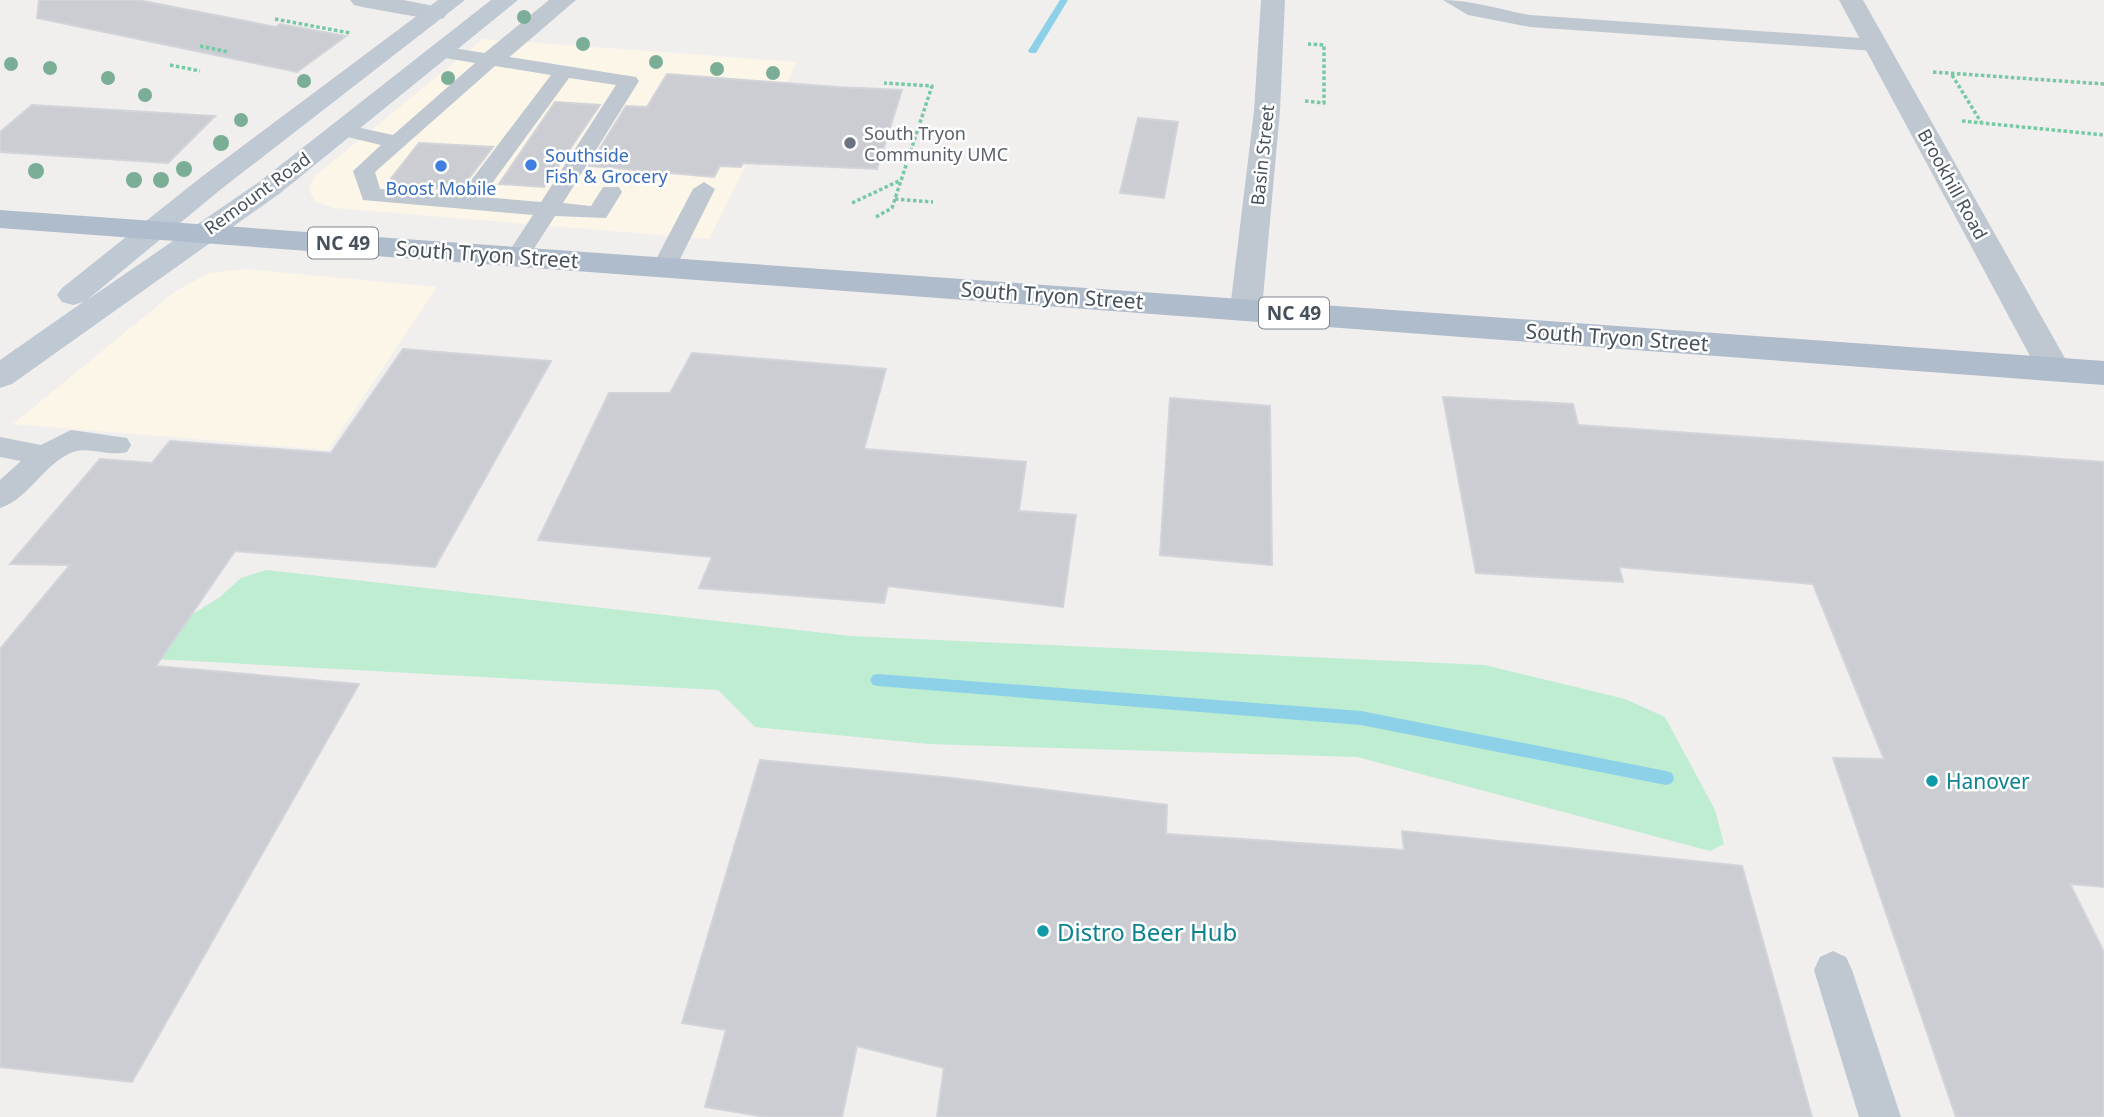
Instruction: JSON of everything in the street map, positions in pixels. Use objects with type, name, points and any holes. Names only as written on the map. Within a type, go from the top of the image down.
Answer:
[{"type":"main road","name":"Remount Road","points":[[0,376],[269,188],[506,0]]},
{"type":"main road","name":"Remount Road","points":[[0,351],[444,7]]},
{"type":"main road","name":"South Tryon Street","points":[[0,219],[2104,373]]},
{"type":"street","points":[[362,0],[444,7]]},
{"type":"street","points":[[491,60],[564,0]]},
{"type":"street","name":"Basin Street","points":[[1246,309],[1267,111],[1273,0]]},
{"type":"street","name":"Brookhill Road","points":[[1851,0],[2054,369]]},
{"type":"lane","points":[[1452,0],[1475,11],[1530,21],[1875,45]]},
{"type":"lane","points":[[440,52],[629,81],[518,256]]},
{"type":"lane","points":[[491,60],[364,171],[371,195],[598,213],[611,192]]},
{"type":"lane","points":[[466,202],[564,71]]},
{"type":"lane","points":[[342,130],[398,142]]},
{"type":"lane","points":[[664,267],[704,188]]},
{"type":"lane","points":[[0,497],[44,456],[71,440],[117,445]]},
{"type":"lane","points":[[0,447],[44,456]]},
{"type":"lane","points":[[1833,970],[1880,1117]]},
{"type":"path","points":[[275,19],[352,34],[342,42]]},
{"type":"path","points":[[1296,100],[1324,103],[1324,45],[1300,43]]},
{"type":"path","points":[[200,46],[228,52]]},
{"type":"path","points":[[170,65],[200,71]]},
{"type":"path","points":[[1925,72],[2104,84]]},
{"type":"path","points":[[1952,74],[1981,122]]},
{"type":"path","points":[[876,217],[892,208],[932,86],[884,83]]},
{"type":"path","points":[[1954,121],[2104,135]]},
{"type":"path","points":[[852,203],[901,180]]},
{"type":"path","points":[[895,199],[933,202]]},
{"type":"shaded area","points":[[483,39],[797,62],[709,239],[334,208],[315,202],[309,189],[315,176]]},
{"type":"shaded area","points":[[245,269],[437,287],[328,450],[13,424],[173,293],[209,273]]},
{"type":"green space","points":[[266,570],[851,636],[1485,665],[1625,699],[1665,717],[1715,810],[1724,844],[1710,851],[1357,757],[929,744],[755,727],[718,690],[155,659],[163,633],[220,597],[241,578]]},
{"type":"building","points":[[39,0],[138,0],[276,27],[280,24],[346,36],[297,72],[37,18]]},
{"type":"building","points":[[667,74],[902,90],[877,169],[743,163],[741,167],[720,166],[714,177],[589,166],[626,106],[647,107]]},
{"type":"building","points":[[555,102],[600,105],[544,187],[499,184]]},
{"type":"building","points":[[32,105],[215,116],[168,163],[0,152],[0,132]]},
{"type":"building","points":[[1138,118],[1178,122],[1164,198],[1120,193]]},
{"type":"building","name":"Boost Mobile","points":[[419,143],[493,147],[460,190],[386,185]]},
{"type":"building","points":[[403,349],[551,361],[435,567],[235,551],[156,666],[359,684],[132,1082],[0,1067],[0,649],[70,565],[10,564],[100,459],[152,463],[170,441],[331,453]]},
{"type":"building","points":[[692,353],[886,369],[864,449],[1026,462],[1019,511],[1076,515],[1063,607],[888,586],[884,603],[699,588],[712,557],[538,540],[609,393],[670,393]]},
{"type":"building","name":"Hanover","points":[[1443,397],[1573,404],[1578,425],[2104,462],[2104,887],[2070,884],[2104,952],[2104,1117],[1956,1117],[1833,758],[1884,759],[1813,584],[1619,567],[1623,582],[1476,573]]},
{"type":"building","points":[[1170,398],[1270,406],[1272,565],[1160,555]]},
{"type":"building","points":[[760,760],[952,778],[1167,805],[1166,834],[1404,850],[1402,831],[1742,866],[1812,1117],[937,1117],[944,1068],[857,1046],[842,1117],[766,1117],[705,1107],[726,1030],[682,1023]]},
{"type":"waterway","points":[[1033,51],[1064,0]]},
{"type":"waterway","points":[[878,680],[1361,718],[1666,778]]},
{"type":"place","name":"South Tryon Community UMC","points":[[850,143]]},
{"type":"place","name":"Southside Fish & Grocery","points":[[531,165]]},
{"type":"place","name":"Boost Mobile","points":[[441,166]]},
{"type":"place","name":"Hanover","points":[[1932,781]]},
{"type":"place","name":"Distro Beer Hub","points":[[1043,931]]}]
